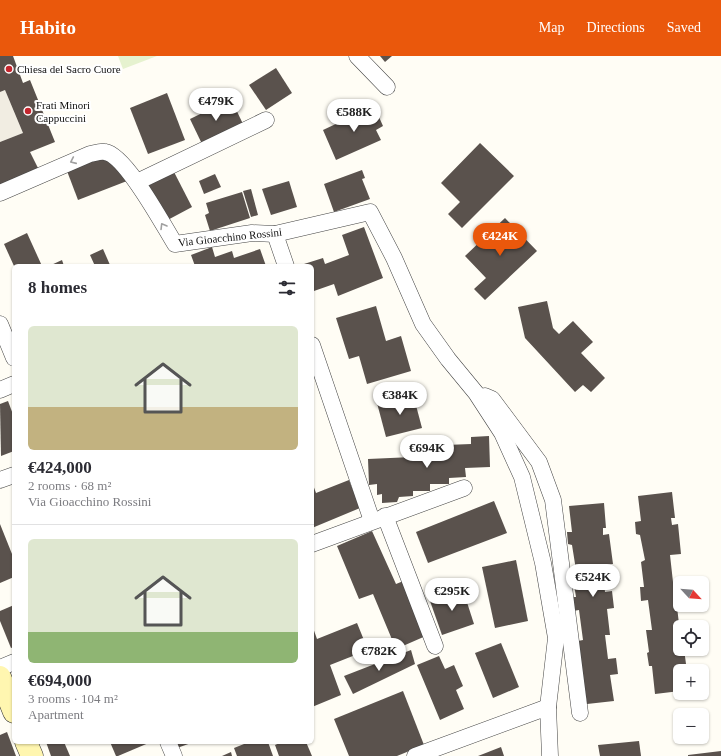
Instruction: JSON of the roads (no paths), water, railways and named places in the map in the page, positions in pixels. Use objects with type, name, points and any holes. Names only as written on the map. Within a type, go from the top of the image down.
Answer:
[{"type":"main road","points":[[0,677],[12,707]]},
{"type":"main road","points":[[27,744],[32,756]]},
{"type":"street","points":[[357,56],[387,86]]},
{"type":"street","points":[[137,182],[266,120]]},
{"type":"street","name":"Via Gioacchino Rossini","points":[[0,193],[90,154],[106,152],[118,158],[137,182],[175,244],[252,233],[275,234],[370,212],[394,258],[423,324],[448,359],[476,393]]},
{"type":"street","points":[[275,234],[285,264]]},
{"type":"street","points":[[0,324],[12,353]]},
{"type":"street","points":[[314,350],[379,518],[436,646]]},
{"type":"street","points":[[0,390],[12,385]]},
{"type":"street","points":[[476,393],[502,432],[522,477],[543,563],[556,638],[548,707],[550,756]]},
{"type":"street","points":[[476,393],[492,399],[539,462],[553,500],[580,713]]},
{"type":"street","points":[[0,480],[12,476]]},
{"type":"street","points":[[314,543],[379,518],[464,488]]},
{"type":"street","points":[[0,668],[12,663]]},
{"type":"street","points":[[415,756],[548,707]]},
{"type":"street","points":[[169,744],[174,756]]},
{"type":"place","name":"Chiesa del Sacro Cuore","points":[[9,69]]},
{"type":"place","name":"Frati Minori Cappuccini","points":[[28,111]]}]
